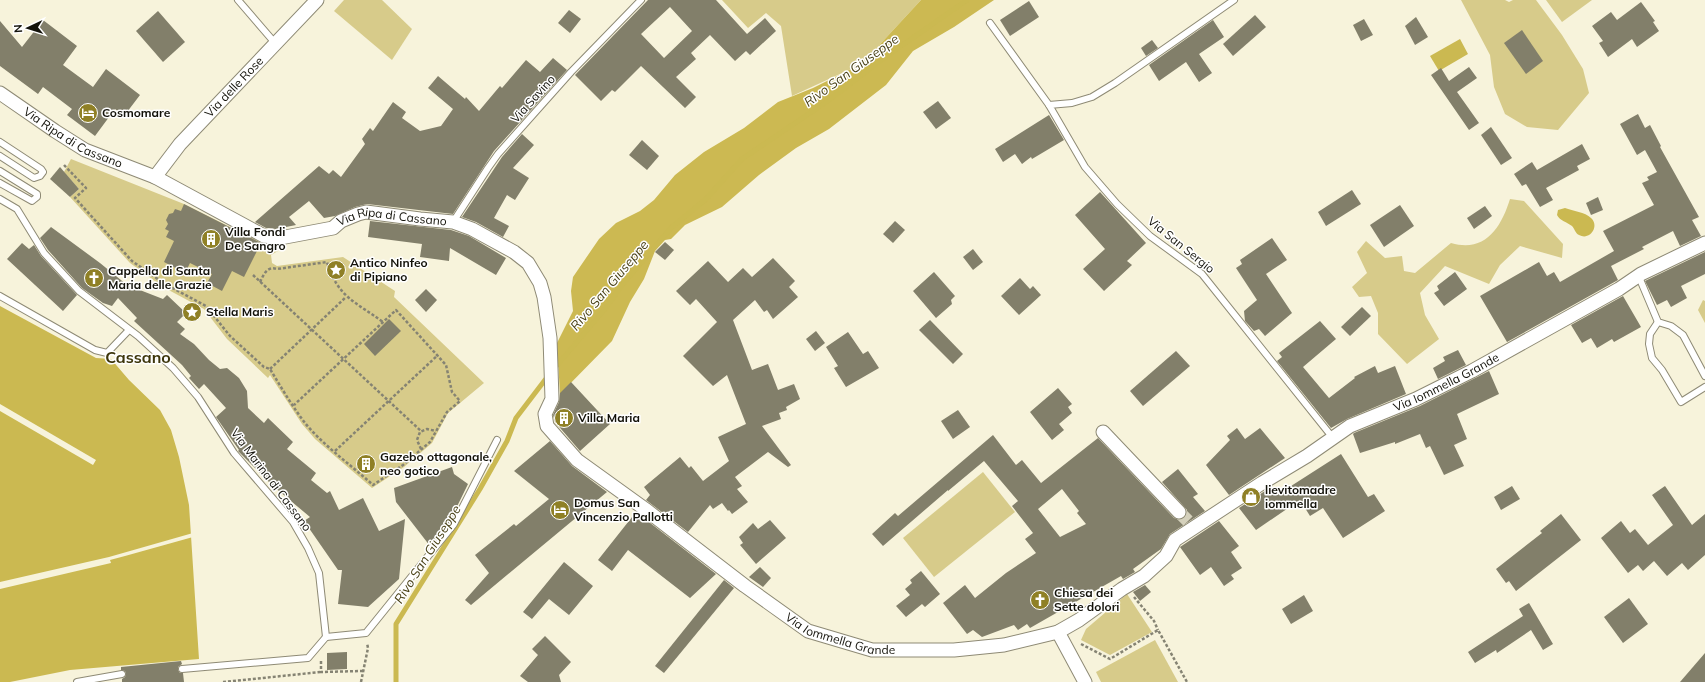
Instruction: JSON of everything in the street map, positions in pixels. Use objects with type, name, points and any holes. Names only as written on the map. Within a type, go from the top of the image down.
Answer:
[{"type":"street","name":"Via delle Rose","points":[[155,177],[180,144],[317,0]]},
{"type":"street","name":"Via Ripa di Cassano","points":[[0,93],[85,150],[155,177],[264,236],[280,238],[333,228],[341,221],[349,217],[366,212],[453,222],[472,229],[514,252],[528,263],[540,283],[544,297],[550,338],[552,399]]},
{"type":"street","name":"Via Iommella Grande","points":[[552,399],[545,414],[547,426],[577,460],[645,509],[745,586],[808,631],[872,650],[954,650],[1004,645],[1058,632],[1079,620],[1122,589],[1144,576],[1166,556],[1186,521],[1334,438],[1350,426],[1416,399],[1472,371],[1678,255],[1705,243]]},
{"type":"street","points":[[1103,432],[1186,521]]},
{"type":"street","points":[[1058,632],[1085,682]]},
{"type":"lane","points":[[238,0],[275,43]]},
{"type":"lane","name":"Via Savino","points":[[453,222],[498,154],[571,72],[641,0]]},
{"type":"lane","points":[[1049,105],[1072,103],[1092,97],[1115,83],[1234,0]]},
{"type":"lane","name":"Via San Sergio","points":[[990,23],[1049,105],[1086,167],[1116,204],[1150,236],[1202,274],[1334,438]]},
{"type":"lane","points":[[0,142],[41,169],[43,172],[40,176],[34,178],[0,156]]},
{"type":"lane","points":[[0,171],[37,194],[37,197],[32,201],[0,183]]},
{"type":"lane","name":"Via Marina di Cassano","points":[[0,199],[17,209],[44,253],[79,291],[129,330],[173,368],[193,391],[234,453],[293,522],[308,548],[319,573],[326,637]]},
{"type":"lane","points":[[1639,277],[1658,322]]},
{"type":"lane","points":[[0,296],[95,350],[107,352],[129,330]]},
{"type":"lane","points":[[1658,322],[1671,326],[1682,336],[1705,376]]},
{"type":"lane","points":[[1658,322],[1650,334],[1649,344],[1652,358],[1662,370],[1681,402],[1705,387]]},
{"type":"lane","points":[[182,669],[308,658],[326,637],[366,633],[454,524],[497,440]]},
{"type":"lane","points":[[77,682],[122,674]]},
{"type":"path","points":[[64,165],[86,188],[75,198],[132,261],[165,284],[206,306],[230,336],[264,367],[270,369],[305,422],[318,437],[373,485],[403,465],[430,442],[447,412],[460,401],[452,392],[446,365],[396,310],[294,405]]},
{"type":"path","points":[[260,282],[267,269],[272,267],[277,268],[327,262],[335,283],[346,297],[383,322]]},
{"type":"path","points":[[253,275],[421,431]]},
{"type":"path","points":[[270,369],[346,297]]},
{"type":"path","points":[[335,452],[438,355]]},
{"type":"path","points":[[421,449],[417,440],[421,431],[427,429],[436,431]]},
{"type":"path","points":[[1131,594],[1154,621],[1187,682]]},
{"type":"path","points":[[1078,643],[1110,659],[1158,630]]},
{"type":"path","points":[[361,682],[368,648],[366,633]]},
{"type":"path","points":[[321,644],[321,672]]},
{"type":"path","points":[[223,682],[321,672],[363,671]]},
{"type":"shaded area","points":[[344,0],[382,0],[412,29],[392,60],[334,11]]},
{"type":"shaded area","points":[[722,0],[921,0],[871,54],[853,68],[792,96],[781,26],[766,13],[748,28]]},
{"type":"shaded area","points":[[921,0],[994,0],[954,27],[913,51],[886,85],[829,129],[796,148],[759,175],[722,207],[685,225],[671,239],[665,240],[655,251],[644,279],[630,302],[612,341],[560,394],[557,343],[573,311],[571,291],[573,277],[599,239],[616,223],[640,211],[654,200],[675,175],[704,152],[744,128],[778,102],[813,88],[853,68],[871,54]]},
{"type":"shaded area","points":[[1461,0],[1505,0],[1509,2],[1513,0],[1536,0],[1562,35],[1583,69],[1589,93],[1558,130],[1527,127],[1505,114],[1494,87],[1490,55]]},
{"type":"shaded area","points":[[1546,0],[1592,0],[1562,22]]},
{"type":"shaded area","points":[[1460,39],[1468,54],[1439,71],[1430,56]]},
{"type":"shaded area","points":[[71,159],[184,204],[278,251],[271,255],[272,263],[277,266],[343,257],[395,291],[394,297],[484,383],[448,413],[432,443],[404,467],[372,488],[315,439],[302,424],[270,375],[268,378],[227,339],[204,309],[163,287],[130,263],[70,197],[79,189],[64,172]]},
{"type":"shaded area","points":[[1510,199],[1524,201],[1563,244],[1562,258],[1520,246],[1500,265],[1489,284],[1445,266],[1420,293],[1425,315],[1439,339],[1407,364],[1378,334],[1378,313],[1371,296],[1359,297],[1352,287],[1367,273],[1357,252],[1366,241],[1385,258],[1402,256],[1404,271],[1415,273],[1451,243],[1463,245],[1473,244],[1490,236],[1502,220]]},
{"type":"shaded area","points":[[1565,208],[1582,213],[1591,218],[1594,221],[1594,228],[1592,232],[1587,236],[1579,235],[1572,226],[1558,217],[1558,210]]},
{"type":"shaded area","points":[[1703,300],[1705,301],[1705,323],[1698,310]]},
{"type":"shaded area","points":[[0,306],[96,358],[111,359],[129,380],[160,410],[171,430],[179,457],[189,505],[199,659],[70,670],[10,682],[0,682]]},
{"type":"shaded area","points":[[983,472],[1015,512],[934,577],[903,538]]},
{"type":"shaded area","points":[[1127,594],[1152,632],[1110,655],[1081,640],[1086,629]]},
{"type":"shaded area","points":[[1155,640],[1178,682],[1101,682],[1096,672]]},
{"type":"pier","points":[[0,404],[96,460],[93,465],[0,411]]},
{"type":"pier","points":[[193,533],[193,537],[110,560],[111,563],[0,589],[0,582],[109,557]]},
{"type":"building","points":[[648,0],[716,0],[747,34],[765,18],[776,31],[750,55],[746,51],[735,61],[710,35],[691,53],[696,59],[676,77],[696,97],[685,108],[641,66],[615,92],[612,90],[601,101],[575,75]],"holes":[[[670,7],[692,31],[664,58],[641,34]]]},
{"type":"building","points":[[1029,1],[1039,17],[1010,36],[1000,20]]},
{"type":"building","points":[[1641,2],[1655,21],[1653,22],[1659,31],[1637,47],[1632,39],[1608,57],[1599,43],[1603,41],[1592,26],[1611,12],[1617,20]]},
{"type":"building","points":[[569,10],[581,19],[570,33],[558,23]]},
{"type":"building","points":[[158,11],[185,42],[163,62],[136,31]]},
{"type":"building","points":[[1255,15],[1266,27],[1233,56],[1223,44]]},
{"type":"building","points":[[1416,17],[1428,37],[1415,45],[1405,26]]},
{"type":"building","points":[[1364,19],[1373,35],[1361,41],[1353,25]]},
{"type":"building","points":[[43,20],[77,46],[63,65],[93,87],[106,69],[140,95],[124,116],[115,109],[95,136],[67,115],[72,109],[43,87],[38,94],[0,66],[0,21],[22,47]]},
{"type":"building","points":[[1213,20],[1224,37],[1199,54],[1212,73],[1199,82],[1186,62],[1159,81],[1149,65]]},
{"type":"building","points":[[1522,30],[1543,61],[1526,74],[1504,43]]},
{"type":"building","points":[[1152,40],[1158,48],[1146,56],[1141,48]]},
{"type":"building","points":[[553,58],[567,70],[494,151],[453,214],[367,204],[355,207],[335,216],[324,218],[309,201],[289,217],[296,225],[276,229],[266,228],[255,222],[319,166],[329,174],[333,170],[341,177],[365,144],[362,139],[370,128],[373,131],[393,102],[406,112],[402,118],[420,131],[441,126],[453,109],[428,88],[438,76],[465,99],[466,97],[479,111],[500,86],[502,88],[526,60],[540,72]]},
{"type":"building","points":[[1469,67],[1477,78],[1457,92],[1479,123],[1469,130],[1431,75],[1441,68],[1449,81]]},
{"type":"building","points":[[938,101],[951,118],[936,129],[923,112]]},
{"type":"building","points":[[1638,114],[1645,128],[1650,125],[1661,146],[1660,147],[1699,217],[1692,220],[1701,236],[1680,246],[1673,231],[1642,247],[1644,249],[1611,266],[1618,280],[1507,342],[1480,296],[1539,262],[1547,276],[1554,272],[1560,282],[1614,251],[1603,231],[1654,205],[1642,183],[1649,180],[1647,177],[1657,172],[1645,150],[1637,155],[1620,124]]},
{"type":"building","points":[[1049,115],[1064,140],[1032,159],[1031,157],[1022,164],[1015,154],[1003,162],[995,149]]},
{"type":"building","points":[[1491,127],[1512,158],[1501,165],[1481,135]]},
{"type":"building","points":[[522,134],[534,145],[513,168],[529,178],[515,200],[507,195],[494,218],[509,226],[503,237],[476,222],[462,217],[502,157]]},
{"type":"building","points":[[642,140],[659,156],[647,170],[629,155]]},
{"type":"building","points":[[1582,144],[1590,159],[1577,166],[1579,170],[1546,188],[1553,200],[1540,207],[1526,184],[1522,186],[1514,174],[1532,162],[1537,170]]},
{"type":"building","points":[[60,167],[79,189],[70,197],[50,179]]},
{"type":"building","points":[[1352,190],[1361,204],[1326,226],[1318,212]]},
{"type":"building","points":[[1100,192],[1146,243],[1127,261],[1132,265],[1104,291],[1083,269],[1105,249],[1075,215]]},
{"type":"building","points":[[1598,197],[1603,210],[1591,215],[1586,203]]},
{"type":"building","name":"Villa Fondi De Sangro","points":[[184,204],[261,243],[244,277],[232,271],[222,291],[207,283],[212,274],[190,263],[185,273],[164,262],[174,241],[166,237],[169,231],[165,229],[168,224],[166,220],[169,214],[173,213],[175,209],[181,211]]},
{"type":"building","points":[[1400,205],[1414,226],[1384,247],[1370,225]]},
{"type":"building","points":[[1485,206],[1492,216],[1474,229],[1467,218]]},
{"type":"building","points":[[370,221],[451,230],[469,236],[506,258],[496,275],[450,248],[449,261],[420,257],[422,244],[368,237]]},
{"type":"building","points":[[895,221],[905,230],[893,243],[883,234]]},
{"type":"building","points":[[51,227],[127,285],[163,299],[167,295],[186,313],[177,322],[185,329],[180,334],[194,344],[220,369],[227,368],[239,378],[247,391],[248,408],[264,423],[268,418],[293,442],[287,449],[316,473],[311,480],[327,493],[330,491],[339,510],[363,498],[379,531],[405,519],[399,579],[368,607],[338,604],[342,570],[338,570],[304,521],[310,517],[273,486],[238,451],[239,450],[216,417],[226,408],[204,384],[199,389],[189,378],[191,376],[182,365],[134,321],[137,318],[118,298],[112,306],[103,303],[82,288],[48,250],[40,238]]},
{"type":"building","points":[[1272,238],[1287,260],[1266,274],[1292,313],[1265,336],[1259,329],[1254,331],[1245,321],[1244,311],[1257,300],[1236,268],[1242,264],[1240,260]]},
{"type":"building","points":[[665,242],[674,250],[665,260],[655,252]]},
{"type":"building","points":[[22,243],[29,249],[34,245],[41,256],[77,295],[63,311],[7,259]]},
{"type":"building","points":[[973,249],[983,262],[973,270],[963,257]]},
{"type":"building","points":[[1705,252],[1705,274],[1681,286],[1687,298],[1671,307],[1667,300],[1657,305],[1645,281]]},
{"type":"building","points":[[773,258],[795,281],[789,287],[798,297],[773,319],[767,310],[764,312],[755,300],[733,320],[752,370],[768,364],[778,390],[794,384],[800,399],[786,407],[787,410],[779,413],[781,419],[762,426],[791,465],[788,467],[768,452],[735,477],[742,486],[737,489],[748,502],[732,514],[722,503],[713,509],[710,505],[688,532],[646,500],[650,495],[644,487],[680,457],[689,468],[691,466],[703,481],[729,461],[718,437],[746,424],[727,375],[713,386],[683,356],[717,322],[696,299],[690,305],[676,291],[708,261],[728,282],[743,268],[752,277]]},
{"type":"building","points":[[934,272],[955,296],[951,300],[952,304],[936,318],[913,291]]},
{"type":"building","points":[[1455,272],[1467,289],[1444,306],[1434,293],[1439,290],[1437,286]]},
{"type":"building","points":[[1020,278],[1030,289],[1033,286],[1041,295],[1019,315],[1001,296]]},
{"type":"building","points":[[426,289],[437,300],[426,312],[415,300]]},
{"type":"building","points":[[1623,296],[1641,327],[1614,342],[1612,339],[1597,348],[1591,338],[1582,343],[1571,325]]},
{"type":"building","points":[[1362,307],[1371,316],[1350,336],[1341,327]]},
{"type":"building","points":[[389,319],[401,331],[375,356],[364,344]]},
{"type":"building","points":[[930,320],[963,354],[953,364],[919,330]]},
{"type":"building","points":[[1320,321],[1336,339],[1303,367],[1329,398],[1355,378],[1354,377],[1375,366],[1378,373],[1395,366],[1406,394],[1347,419],[1331,428],[1277,361],[1282,357],[1279,353]]},
{"type":"building","points":[[816,331],[825,343],[815,351],[806,339]]},
{"type":"building","points":[[848,332],[863,354],[868,351],[879,368],[846,387],[834,368],[838,366],[826,347]]},
{"type":"building","points":[[1458,350],[1466,365],[1438,379],[1433,368],[1445,361],[1443,357]]},
{"type":"building","points":[[1176,351],[1190,366],[1143,406],[1130,391]]},
{"type":"building","points":[[1489,371],[1499,394],[1457,414],[1467,439],[1454,445],[1464,466],[1444,475],[1430,446],[1426,448],[1420,434],[1395,444],[1395,442],[1360,453],[1353,434],[1354,433],[1420,406]]},
{"type":"building","name":"Villa Maria","points":[[571,382],[610,424],[580,451],[555,422],[553,415],[559,402],[560,393]]},
{"type":"building","points":[[1058,388],[1072,404],[1068,407],[1072,413],[1059,424],[1064,430],[1052,440],[1030,412]]},
{"type":"building","points":[[958,410],[970,427],[953,439],[941,421]]},
{"type":"building","points":[[1237,428],[1245,439],[1260,428],[1285,458],[1229,495],[1206,465],[1230,440],[1227,436]]},
{"type":"building","points":[[993,435],[1016,465],[1022,460],[1041,483],[1098,438],[1174,518],[1180,520],[1184,518],[1187,515],[1187,510],[1162,482],[1178,469],[1198,494],[1193,497],[1205,511],[1170,534],[1161,549],[1133,569],[1135,572],[1123,579],[1121,576],[1030,628],[1027,624],[1018,630],[1014,625],[982,637],[973,630],[967,634],[943,603],[965,585],[975,598],[1006,573],[1036,553],[1025,539],[1033,533],[1012,506],[1018,501],[984,461],[883,546],[872,534],[895,513],[898,516]],"holes":[[[1062,489],[1079,511],[1077,513],[1086,524],[1060,537],[1038,509]]]},
{"type":"building","name":"Domus San Vincenzio Pallotti","points":[[550,441],[572,466],[607,492],[471,605],[465,600],[489,573],[475,555],[514,524],[516,526],[549,499],[514,471]]},
{"type":"building","points":[[1341,454],[1368,497],[1374,494],[1385,511],[1343,538],[1323,508],[1310,516],[1300,500],[1256,530],[1239,508],[1271,487],[1277,495]]},
{"type":"building","name":"Gazebo ottagonale, neo gotico","points":[[366,456],[371,458],[373,463],[371,468],[366,470],[361,468],[359,463],[361,458]]},
{"type":"building","points":[[452,467],[454,474],[468,484],[449,523],[430,546],[396,502],[394,488]]},
{"type":"building","points":[[1512,486],[1520,499],[1501,510],[1494,497]]},
{"type":"building","points":[[1665,486],[1692,525],[1705,514],[1705,555],[1688,570],[1682,563],[1667,576],[1654,561],[1643,571],[1638,565],[1628,573],[1601,538],[1621,521],[1630,533],[1635,529],[1648,545],[1673,525],[1652,495]]},
{"type":"building","points":[[636,512],[716,574],[690,598],[628,550],[612,571],[598,560]]},
{"type":"building","points":[[1561,514],[1581,540],[1516,591],[1509,581],[1506,583],[1496,569],[1542,533],[1540,531]]},
{"type":"building","points":[[770,520],[786,538],[756,564],[740,545],[743,543],[739,537],[753,523],[758,529]]},
{"type":"building","points":[[1219,521],[1239,546],[1231,552],[1242,568],[1231,575],[1234,579],[1224,586],[1211,567],[1200,575],[1180,547]]},
{"type":"building","points":[[564,562],[593,586],[569,615],[549,599],[532,619],[523,612]]},
{"type":"building","points":[[760,567],[771,578],[763,587],[749,577]]},
{"type":"building","points":[[921,571],[940,594],[925,607],[922,604],[906,617],[896,606],[910,595],[905,589],[912,583],[910,580]]},
{"type":"building","points":[[724,580],[734,588],[664,673],[655,666]]},
{"type":"building","points":[[1145,585],[1151,592],[1140,601],[1133,592]]},
{"type":"building","points":[[1304,595],[1313,611],[1291,624],[1282,609]]},
{"type":"building","points":[[1629,598],[1648,624],[1623,643],[1604,617]]},
{"type":"building","points":[[1529,603],[1553,644],[1543,650],[1531,630],[1497,653],[1496,650],[1475,663],[1468,652],[1523,616],[1519,609]]},
{"type":"building","points":[[545,636],[571,662],[559,675],[561,682],[528,682],[520,676],[538,655],[532,649]]},
{"type":"building","points":[[347,652],[347,669],[327,670],[327,653]]},
{"type":"building","points":[[1705,653],[1705,682],[1680,682]]},
{"type":"building","points":[[181,661],[182,664],[178,667],[178,670],[180,673],[183,673],[184,682],[122,682],[122,679],[126,674],[125,671],[121,670],[121,667]]},
{"type":"waterway","name":"Rivo San Giuseppe","points":[[553,370],[605,309],[622,285],[671,228],[706,199],[742,159],[829,100],[884,58],[967,0]]},
{"type":"waterway","name":"Rivo San Giuseppe","points":[[396,682],[396,624],[480,489],[507,441],[516,418],[548,376]]},
{"type":"tunnel","points":[[1179,512],[1188,521]]},
{"type":"place","name":"Cosmomare","points":[[88,113]]},
{"type":"place","name":"Villa Fondi De Sangro","points":[[211,239]]},
{"type":"place","name":"Antico Ninfeo di Pipiano","points":[[336,270]]},
{"type":"place","name":"Cappella di Santa Maria delle Grazie","points":[[94,278]]},
{"type":"place","name":"Stella Maris","points":[[192,312]]},
{"type":"place","name":"Villa Maria","points":[[564,418]]},
{"type":"place","name":"Gazebo ottagonale, neo gotico","points":[[366,464]]},
{"type":"place","name":"lievitomadre iommella","points":[[1251,497]]},
{"type":"place","name":"Domus San Vincenzio Pallotti","points":[[560,510]]},
{"type":"place","name":"Chiesa dei Sette dolori","points":[[1040,600]]},
{"type":"district","name":"Cassano","points":[[138,357]]}]
